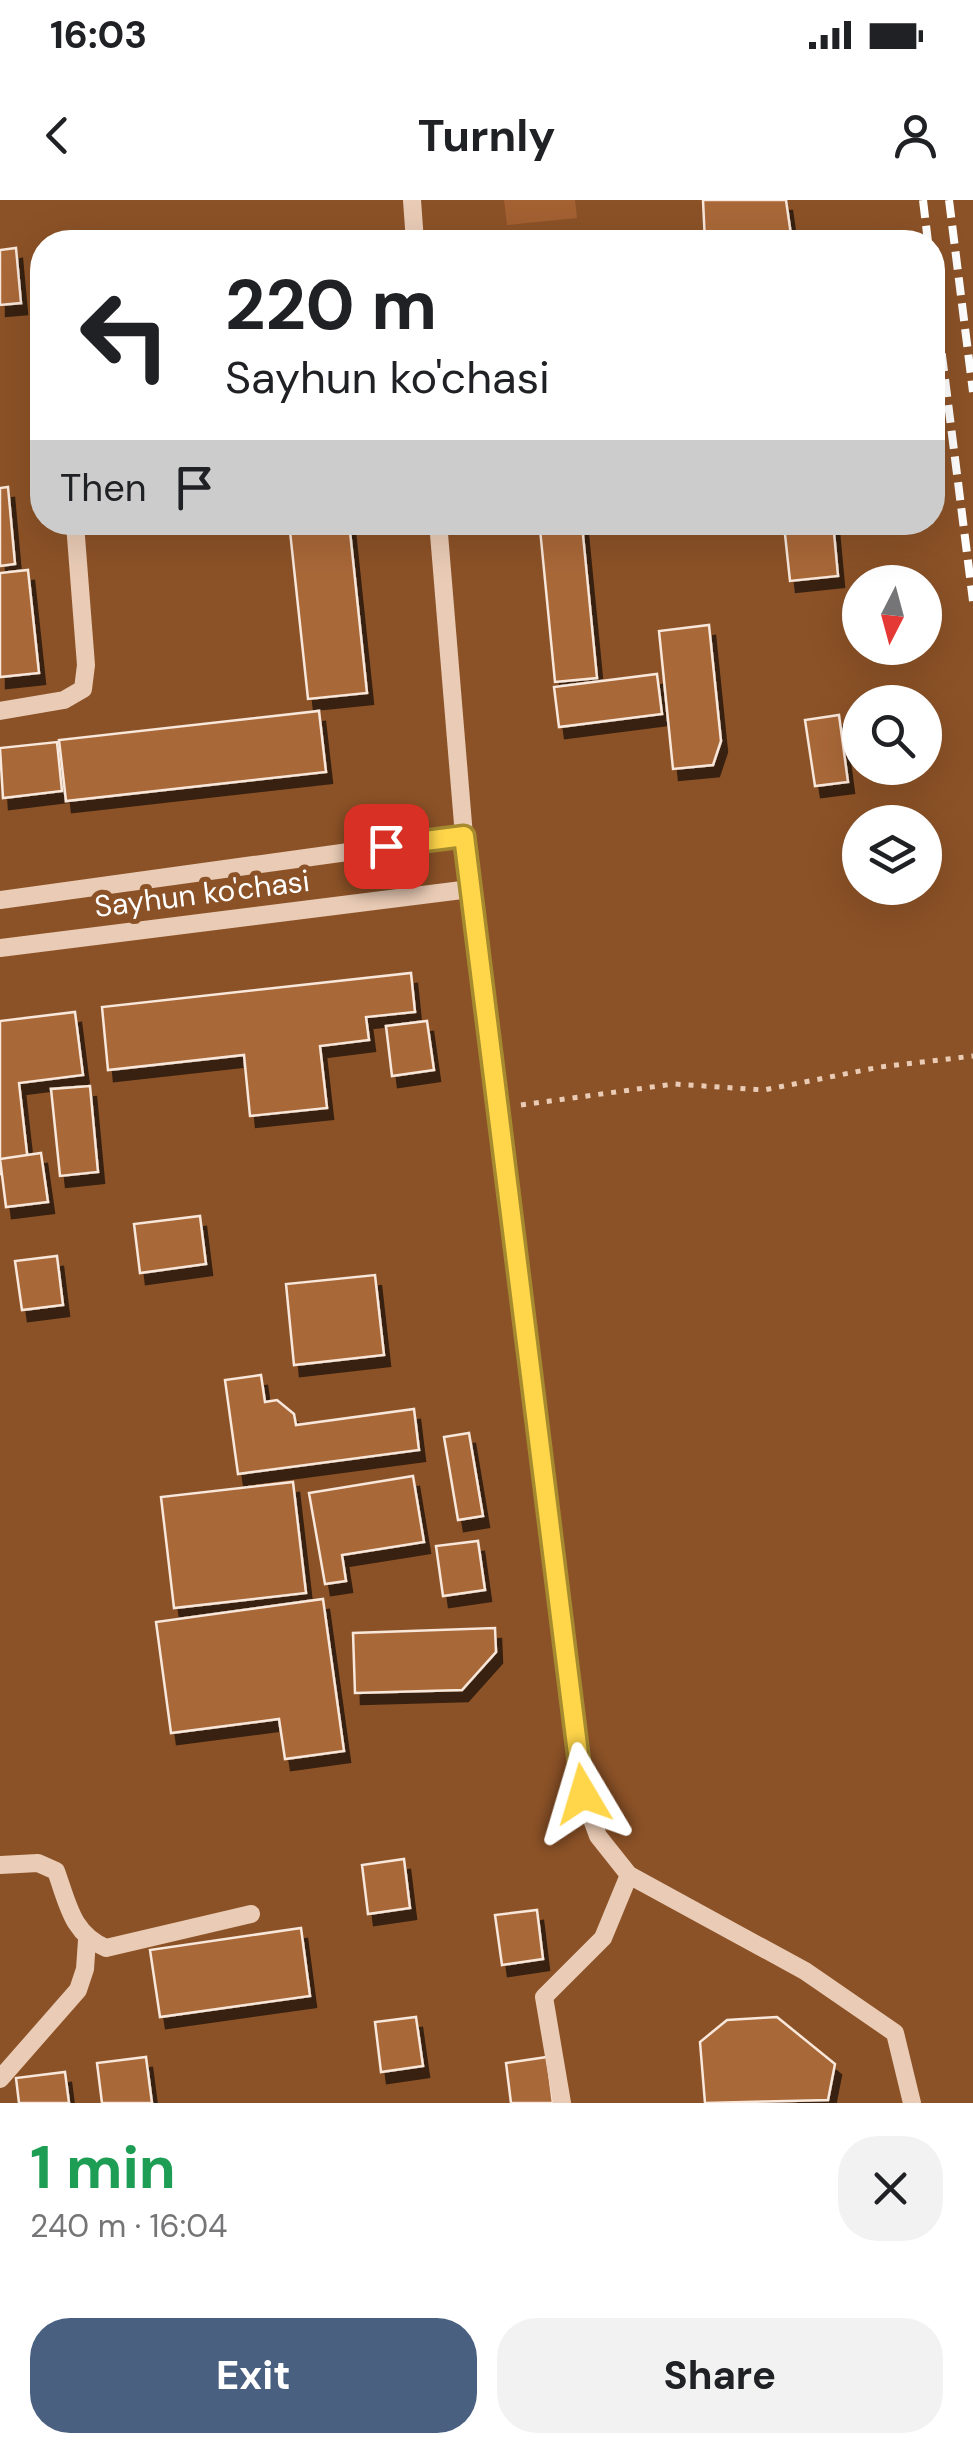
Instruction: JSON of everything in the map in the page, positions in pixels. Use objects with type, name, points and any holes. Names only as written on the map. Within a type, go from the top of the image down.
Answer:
[{"type":"street","points":[[412,200],[414,230]]},
{"type":"street","points":[[0,712],[64,700],[82,690],[86,664],[76,535]]},
{"type":"street","points":[[439,535],[470,889],[583,1794],[598,1836],[629,1875],[805,1971],[895,2033],[912,2103]]},
{"type":"street","name":"Sayhun ko'chasi","points":[[0,900],[464,836]]},
{"type":"street","name":"Sayhun ko'chasi","points":[[0,948],[470,889]]},
{"type":"street","points":[[0,1864],[38,1864],[56,1871],[76,1923],[87,1940],[106,1948],[251,1914]]},
{"type":"street","points":[[562,2103],[544,1998],[603,1938],[629,1875]]},
{"type":"street","points":[[0,2080],[78,1990],[85,1969],[87,1940]]},
{"type":"path","points":[[498,1108],[674,1084],[764,1090],[880,1067],[973,1056]]},
{"type":"shaded area","points":[[504,200],[575,200],[577,218],[507,225]]},
{"type":"building","points":[[703,200],[786,200],[790,230],[704,230]]},
{"type":"building","points":[[16,248],[21,303],[0,305],[0,250]]},
{"type":"building","points":[[8,487],[15,564],[0,566],[0,488]]},
{"type":"building","points":[[290,535],[350,535],[367,693],[308,699]]},
{"type":"building","points":[[541,535],[583,535],[597,678],[555,682]]},
{"type":"building","points":[[785,535],[834,535],[838,576],[790,581]]},
{"type":"building","points":[[28,570],[39,673],[0,677],[0,573]]},
{"type":"building","points":[[709,625],[721,741],[713,765],[673,769],[659,631]]},
{"type":"building","points":[[657,674],[662,714],[559,727],[554,687]]},
{"type":"building","points":[[319,711],[326,772],[66,801],[59,740]]},
{"type":"building","points":[[839,715],[842,783],[815,786],[805,720]]},
{"type":"building","points":[[57,742],[62,791],[3,798],[0,748]]},
{"type":"building","points":[[411,973],[415,1012],[366,1017],[369,1040],[320,1046],[327,1108],[250,1116],[244,1055],[108,1070],[102,1007]]},
{"type":"building","points":[[75,1012],[83,1075],[19,1083],[29,1171],[0,1174],[0,1021]]},
{"type":"building","points":[[427,1021],[434,1070],[392,1076],[386,1026]]},
{"type":"building","points":[[90,1086],[98,1172],[60,1176],[51,1089]]},
{"type":"building","points":[[41,1153],[48,1202],[6,1207],[0,1159]]},
{"type":"building","points":[[200,1216],[206,1264],[140,1273],[134,1224]]},
{"type":"building","points":[[57,1256],[63,1305],[22,1310],[15,1261]]},
{"type":"building","points":[[375,1275],[384,1355],[294,1365],[286,1284]]},
{"type":"building","points":[[261,1375],[265,1402],[277,1400],[294,1414],[296,1425],[414,1409],[419,1450],[238,1474],[225,1380]]},
{"type":"building","points":[[469,1433],[483,1516],[458,1520],[444,1437]]},
{"type":"building","points":[[413,1476],[424,1542],[342,1555],[346,1581],[325,1584],[309,1493]]},
{"type":"building","points":[[293,1482],[306,1593],[174,1608],[161,1497]]},
{"type":"building","points":[[478,1541],[485,1590],[443,1596],[436,1546]]},
{"type":"building","points":[[323,1599],[344,1751],[285,1759],[279,1719],[171,1733],[156,1622]]},
{"type":"building","points":[[495,1628],[496,1652],[462,1690],[355,1693],[353,1633]]},
{"type":"building","points":[[404,1859],[410,1908],[368,1914],[362,1865]]},
{"type":"building","points":[[537,1910],[543,1959],[502,1965],[495,1915]]},
{"type":"building","points":[[301,1928],[310,1996],[160,2017],[150,1950]]},
{"type":"building","points":[[416,2017],[423,2066],[381,2072],[375,2022]]},
{"type":"building","points":[[777,2017],[835,2064],[828,2100],[705,2103],[700,2042],[727,2020]]},
{"type":"building","points":[[146,2057],[152,2103],[102,2103],[97,2063]]},
{"type":"building","points":[[547,2057],[553,2103],[511,2103],[506,2063]]},
{"type":"building","points":[[65,2072],[69,2103],[19,2103],[16,2078]]},
{"type":"railway","points":[[923,200],[927,230]]},
{"type":"railway","points":[[949,200],[973,392]]},
{"type":"railway","points":[[945,379],[973,601]]},
{"type":"route","points":[[386,846],[464,836],[583,1794]]}]
